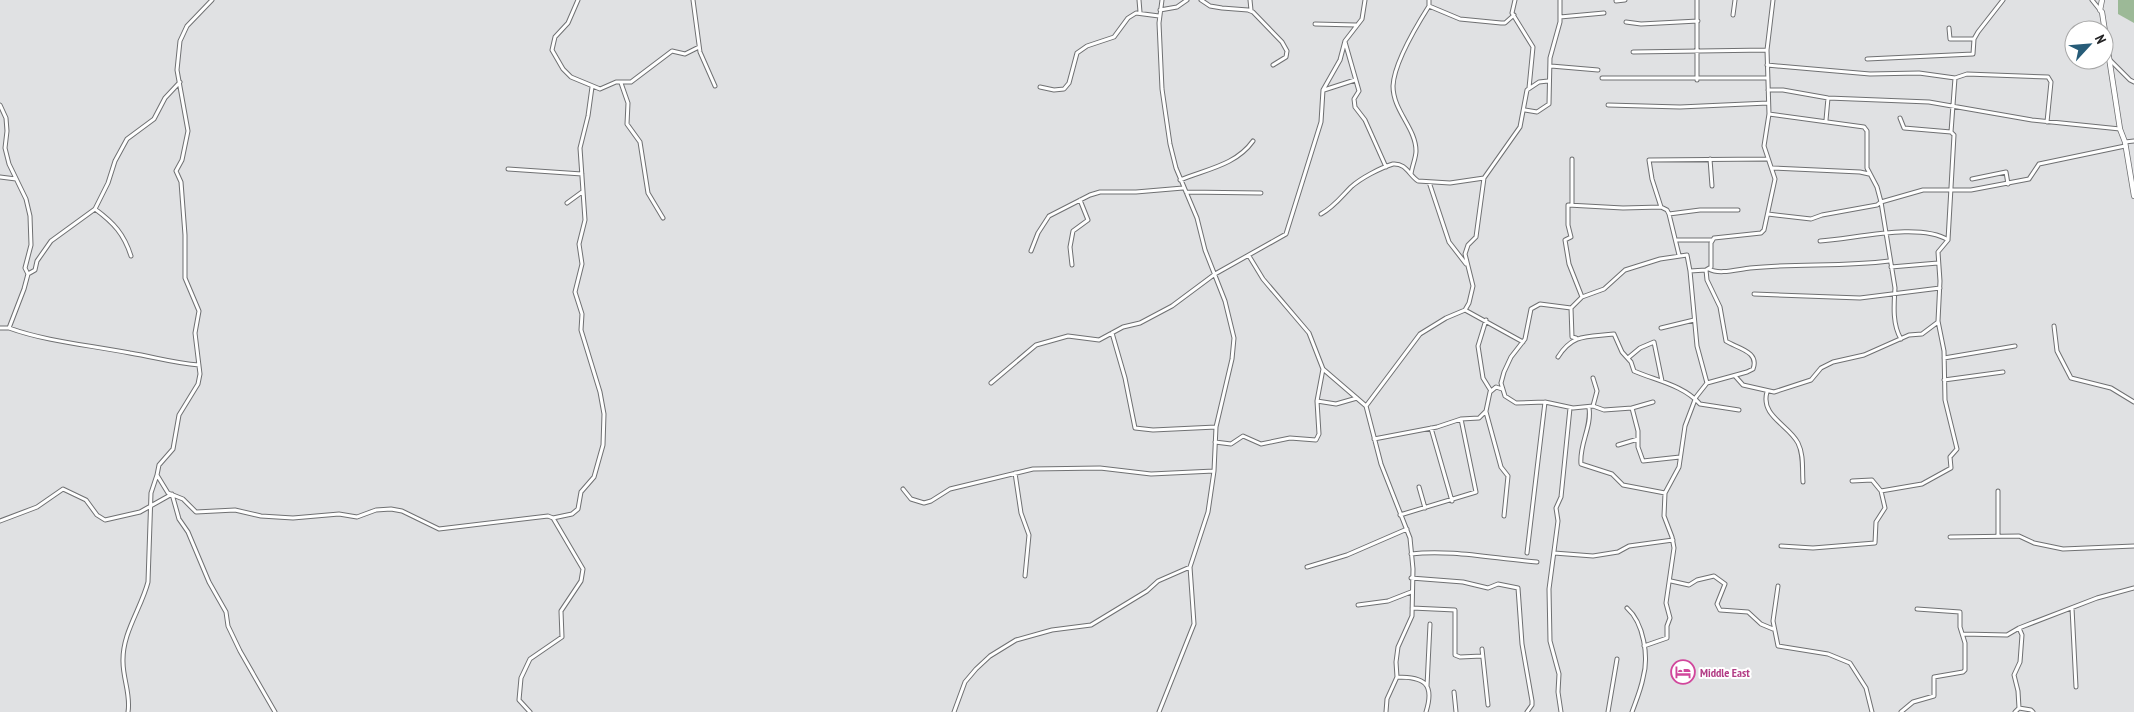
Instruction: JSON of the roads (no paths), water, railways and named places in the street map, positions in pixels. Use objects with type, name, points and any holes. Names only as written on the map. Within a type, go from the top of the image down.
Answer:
[{"type":"street","points":[[128,712],[130,704],[123,662],[128,632],[145,595],[148,582],[153,505],[151,493],[159,465],[175,445],[179,415],[198,384],[199,365],[196,356],[195,333],[199,311],[185,278],[185,235],[180,182],[176,171],[182,160],[188,131],[177,70],[180,41],[187,26],[212,0]]},
{"type":"street","points":[[578,0],[568,23],[555,37],[552,50],[567,74],[592,87],[606,88],[621,82],[631,82],[672,51],[685,54],[699,47]]},
{"type":"street","points":[[693,0],[699,47],[705,66],[715,86]]},
{"type":"street","points":[[1139,0],[1140,12]]},
{"type":"street","points":[[1159,712],[1194,624],[1190,567],[1206,520],[1214,471],[1216,427],[1232,359],[1234,338],[1231,320],[1205,250],[1197,218],[1180,180],[1172,153],[1162,99],[1159,16],[1162,0]]},
{"type":"street","points":[[1160,10],[1177,7],[1187,0]]},
{"type":"street","points":[[1202,0],[1214,7],[1251,11],[1277,37],[1287,51],[1286,57],[1273,64]]},
{"type":"street","points":[[1250,0],[1251,11]]},
{"type":"street","points":[[991,383],[1030,349],[1042,343],[1068,336],[1099,340],[1123,328],[1140,323],[1172,306],[1215,274],[1249,256],[1288,231],[1321,122],[1323,90],[1340,60],[1345,41],[1362,19],[1365,0]]},
{"type":"street","points":[[1411,174],[1416,155],[1415,144],[1398,109],[1393,86],[1410,37],[1429,6],[1429,0]]},
{"type":"street","points":[[1466,264],[1468,245],[1476,236],[1484,178],[1518,131],[1525,110],[1525,97],[1529,88],[1533,47],[1514,15],[1512,9],[1515,0]]},
{"type":"street","points":[[1525,110],[1537,112],[1548,106],[1548,81],[1551,56],[1560,17],[1560,0]]},
{"type":"street","points":[[1616,1],[1625,0]]},
{"type":"street","points":[[1697,0],[1697,80]]},
{"type":"street","points":[[1733,15],[1734,0]]},
{"type":"street","points":[[1677,240],[1712,240],[1716,237],[1762,233],[1775,179],[1773,168],[1767,159],[1764,146],[1769,114],[1766,78],[1767,50],[1773,0]]},
{"type":"street","points":[[1866,60],[1972,54],[1974,40],[2003,0]]},
{"type":"street","points":[[2092,0],[2102,12],[2103,20]]},
{"type":"street","points":[[2100,10],[2102,0]]},
{"type":"street","points":[[1429,6],[1460,19],[1501,23],[1514,15]]},
{"type":"street","points":[[1040,87],[1054,90],[1064,89],[1069,83],[1077,53],[1087,46],[1114,37],[1128,18],[1140,12],[1159,16]]},
{"type":"street","points":[[1560,17],[1604,13]]},
{"type":"street","points":[[1626,22],[1641,24],[1698,21]]},
{"type":"street","points":[[1315,24],[1356,25]]},
{"type":"street","points":[[1949,28],[1950,39],[1974,40]]},
{"type":"street","points":[[1345,41],[1359,91],[1354,99],[1355,107],[1365,120],[1386,167]]},
{"type":"street","points":[[1633,52],[1767,50]]},
{"type":"street","points":[[2114,64],[2134,82]]},
{"type":"street","points":[[1767,65],[1870,74],[1937,74],[1955,78],[1967,74],[2050,78],[2047,122]]},
{"type":"street","points":[[1551,66],[1598,70]]},
{"type":"street","points":[[2111,70],[2120,129],[2125,144],[2134,195]]},
{"type":"street","points":[[1602,78],[1697,80],[1766,78]]},
{"type":"street","points":[[1881,491],[1922,484],[1951,468],[1950,458],[1958,448],[1946,404],[1944,358],[1937,306],[1940,288],[1938,250],[1948,240],[1952,190],[1954,135],[1951,132],[1955,78]]},
{"type":"street","points":[[1323,90],[1355,80]]},
{"type":"street","points":[[1529,88],[1539,82],[1548,81]]},
{"type":"street","points":[[28,274],[35,270],[37,261],[51,241],[95,209],[108,183],[115,161],[127,139],[154,119],[165,98],[180,82]]},
{"type":"street","points":[[621,82],[628,103],[627,124],[640,142],[648,194],[663,218]]},
{"type":"street","points":[[157,475],[168,493],[183,499],[196,512],[235,510],[261,516],[298,518],[339,514],[357,518],[376,510],[391,510],[402,511],[439,529],[548,516],[553,518],[572,514],[578,510],[581,492],[594,477],[603,445],[604,414],[600,392],[581,330],[582,314],[575,292],[582,264],[579,244],[585,220],[580,148],[588,116],[592,87]]},
{"type":"street","points":[[1768,90],[1783,90],[1828,98],[1874,99],[1908,103],[1924,101],[1952,108],[2047,122],[2120,129]]},
{"type":"street","points":[[1826,120],[1828,98]]},
{"type":"street","points":[[1608,105],[1673,108],[1768,104]]},
{"type":"street","points":[[0,105],[6,124],[5,148],[16,179],[26,199],[30,216],[31,245],[25,268],[28,274],[9,328]]},
{"type":"street","points":[[1769,114],[1864,126],[1867,131],[1867,168],[1877,187],[1887,233],[1896,328],[1900,339]]},
{"type":"street","points":[[1900,118],[1904,128],[1951,132]]},
{"type":"street","points":[[1180,180],[1231,162],[1242,154],[1253,141]]},
{"type":"street","points":[[1768,214],[1810,219],[1822,214],[1877,205],[1881,202],[1923,190],[1971,190],[2008,184],[2028,179],[2039,164],[2134,141]]},
{"type":"street","points":[[1572,159],[1572,205]]},
{"type":"street","points":[[1710,159],[1712,186]]},
{"type":"street","points":[[1661,207],[1648,161],[1767,159]]},
{"type":"street","points":[[1321,214],[1333,207],[1351,187],[1386,167],[1397,164],[1418,181],[1450,183],[1484,178]]},
{"type":"street","points":[[1773,168],[1870,174]]},
{"type":"street","points":[[508,169],[582,174]]},
{"type":"street","points":[[1972,179],[2006,172],[2008,184]]},
{"type":"street","points":[[0,177],[16,179]]},
{"type":"street","points":[[1366,406],[1420,334],[1446,318],[1465,310],[1471,300],[1473,286],[1466,264],[1449,242],[1429,182]]},
{"type":"street","points":[[1032,251],[1038,233],[1049,216],[1100,192],[1184,190],[1261,193]]},
{"type":"street","points":[[567,203],[582,192]]},
{"type":"street","points":[[1072,265],[1070,247],[1073,231],[1088,220],[1080,200]]},
{"type":"street","points":[[1582,297],[1569,264],[1565,240],[1571,236],[1567,206],[1661,207],[1668,210],[1680,255]]},
{"type":"street","points":[[95,209],[107,218],[125,237],[131,256]]},
{"type":"street","points":[[1669,214],[1700,210],[1738,210]]},
{"type":"street","points":[[1820,241],[1887,233],[1938,234],[1948,240]]},
{"type":"street","points":[[1644,646],[1667,638],[1667,626],[1670,618],[1666,603],[1671,581],[1673,540],[1665,520],[1665,493],[1679,466],[1684,426],[1696,397],[1706,383],[1735,376],[1752,369],[1754,362],[1746,351],[1726,341],[1718,303],[1707,280],[1707,269],[1711,267],[1712,240]]},
{"type":"street","points":[[1576,338],[1572,337],[1570,332],[1571,308],[1582,297],[1604,289],[1624,270],[1680,255],[1687,255],[1698,356],[1706,383]]},
{"type":"street","points":[[1249,256],[1263,279],[1309,333],[1323,369],[1366,406],[1374,439],[1400,515],[1407,529],[1411,554],[1412,608],[1410,621],[1401,638],[1396,656],[1397,677],[1387,698],[1386,712]]},
{"type":"street","points":[[1690,272],[1707,269],[1723,271],[1782,266],[1856,265],[1889,261]]},
{"type":"street","points":[[1891,267],[1938,263]]},
{"type":"street","points":[[1754,294],[1843,298],[1940,288]]},
{"type":"street","points":[[1571,308],[1540,304],[1533,307],[1529,312],[1528,325],[1523,342],[1507,364],[1501,383],[1502,390],[1507,399],[1516,403],[1545,402],[1570,408],[1591,407],[1604,410],[1632,408],[1653,402]]},
{"type":"street","points":[[1465,310],[1523,342]]},
{"type":"street","points":[[1486,320],[1478,346],[1483,378],[1491,391]]},
{"type":"street","points":[[1661,328],[1694,320]]},
{"type":"street","points":[[1735,376],[1739,383],[1767,392],[1774,392],[1811,380],[1821,368],[1833,362],[1867,354],[1900,339],[1922,334],[1938,321]]},
{"type":"street","points":[[2054,326],[2057,351],[2071,378],[2111,388],[2134,402]]},
{"type":"street","points":[[0,328],[9,328],[51,339],[130,353],[168,362],[199,365]]},
{"type":"street","points":[[1112,334],[1124,371],[1135,428],[1153,430],[1216,427]]},
{"type":"street","points":[[1558,357],[1564,346],[1576,338],[1614,334],[1622,352],[1628,358],[1632,370],[1678,387],[1696,397],[1700,404],[1740,410]]},
{"type":"street","points":[[1628,358],[1640,348],[1654,342],[1663,382]]},
{"type":"street","points":[[1944,358],[2015,346]]},
{"type":"street","points":[[1215,442],[1231,444],[1243,436],[1261,444],[1290,438],[1316,440],[1319,434],[1317,401],[1323,369]]},
{"type":"street","points":[[1944,380],[2003,372]]},
{"type":"street","points":[[1592,378],[1596,392],[1591,407],[1590,422],[1584,441],[1581,464],[1612,474],[1623,485],[1665,493]]},
{"type":"street","points":[[1501,383],[1491,391],[1486,412],[1501,467],[1508,475],[1504,516]]},
{"type":"street","points":[[1496,387],[1502,390]]},
{"type":"street","points":[[1767,392],[1765,399],[1771,414],[1798,444],[1802,460],[1803,482]]},
{"type":"street","points":[[1317,401],[1336,404],[1358,398]]},
{"type":"street","points":[[1527,552],[1545,402]]},
{"type":"street","points":[[1561,712],[1558,692],[1559,674],[1550,641],[1549,589],[1558,521],[1556,508],[1561,497],[1570,408]]},
{"type":"street","points":[[1632,408],[1639,439],[1638,447],[1645,462],[1680,458]]},
{"type":"street","points":[[1374,439],[1431,428],[1461,419],[1479,418],[1486,412]]},
{"type":"street","points":[[1400,515],[1476,492],[1461,419]]},
{"type":"street","points":[[1431,428],[1452,500]]},
{"type":"street","points":[[1618,445],[1639,439]]},
{"type":"street","points":[[902,489],[911,498],[924,503],[932,501],[950,488],[1015,472],[1042,469],[1091,468],[1151,474],[1214,471]]},
{"type":"street","points":[[1015,472],[1021,513],[1028,535],[1026,576]]},
{"type":"street","points":[[1781,546],[1822,547],[1875,543],[1876,522],[1885,508],[1881,491],[1874,481],[1852,481]]},
{"type":"street","points":[[1419,487],[1425,508]]},
{"type":"street","points":[[0,521],[37,507],[63,489],[86,500],[97,515],[105,520],[140,512],[172,494]]},
{"type":"street","points":[[1998,491],[1998,536]]},
{"type":"street","points":[[172,494],[179,519],[192,542],[208,582],[226,612],[228,626],[275,712]]},
{"type":"street","points":[[530,712],[519,700],[521,678],[534,655],[547,649],[562,637],[561,611],[577,588],[583,573],[581,563],[553,518]]},
{"type":"street","points":[[1307,567],[1362,549],[1407,529]]},
{"type":"street","points":[[1950,536],[2019,536],[2034,543],[2063,549],[2134,546]]},
{"type":"street","points":[[1554,554],[1593,556],[1618,552],[1629,546],[1673,540]]},
{"type":"street","points":[[1411,554],[1443,552],[1457,555],[1537,562]]},
{"type":"street","points":[[954,712],[965,682],[976,669],[990,656],[1016,640],[1052,630],[1091,625],[1147,591],[1158,581],[1190,567]]},
{"type":"street","points":[[1671,581],[1689,585],[1696,580],[1714,576],[1725,584],[1717,604],[1720,610],[1746,612],[1761,624],[1773,629]]},
{"type":"street","points":[[1411,578],[1462,582],[1488,588],[1498,584],[1518,588],[1522,644],[1532,701],[1532,705],[1527,712]]},
{"type":"street","points":[[1778,586],[1773,629],[1779,647],[1828,654],[1852,664],[1866,688],[1872,712]]},
{"type":"street","points":[[1962,634],[2004,636],[2072,608],[2134,588]]},
{"type":"street","points":[[1358,605],[1388,600],[1411,592]]},
{"type":"street","points":[[1412,608],[1455,610],[1455,655],[1460,657],[1482,656]]},
{"type":"street","points":[[1627,608],[1640,627],[1646,662],[1644,675],[1632,712]]},
{"type":"street","points":[[2072,608],[2076,687]]},
{"type":"street","points":[[1901,712],[1913,702],[1934,696],[1934,677],[1964,671],[1965,643],[1958,610],[1917,609]]},
{"type":"street","points":[[1426,712],[1431,697],[1427,686],[1430,624]]},
{"type":"street","points":[[2015,712],[2019,708],[2018,691],[2014,675],[2020,662],[2022,635],[2020,628]]},
{"type":"street","points":[[1482,649],[1488,705]]},
{"type":"street","points":[[1608,712],[1616,659]]},
{"type":"street","points":[[1397,677],[1418,678],[1427,686]]},
{"type":"street","points":[[1454,692],[1456,712]]},
{"type":"street","points":[[2019,708],[2032,710],[2033,712]]},
{"type":"place","name":"Middle East","points":[[1683,672]]}]
